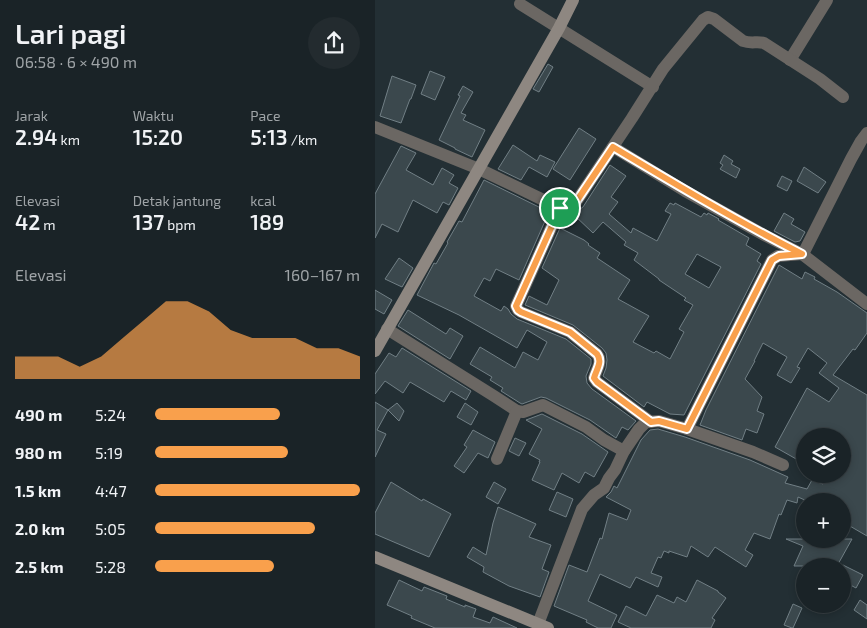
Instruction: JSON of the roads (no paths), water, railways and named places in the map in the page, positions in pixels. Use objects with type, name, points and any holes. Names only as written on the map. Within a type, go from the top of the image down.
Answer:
[{"type":"street","points":[[375,351],[381,334],[479,169],[573,0]]},
{"type":"street","points":[[790,60],[827,0]]},
{"type":"street","points":[[520,4],[653,87]]},
{"type":"street","points":[[375,127],[479,169],[560,208],[566,208],[576,202],[669,62],[698,25],[706,18],[714,19],[749,43],[764,43],[820,79],[843,97]]},
{"type":"street","points":[[687,429],[772,260],[779,256],[802,254],[807,248],[851,159],[867,133]]},
{"type":"street","points":[[613,147],[685,191],[802,254],[867,304]]},
{"type":"street","points":[[560,208],[516,308],[521,312],[570,332],[597,354],[600,359],[594,378],[597,382],[651,422]]},
{"type":"street","points":[[381,334],[494,396],[517,412],[523,412],[543,405],[586,427],[604,440],[625,451]]},
{"type":"street","points":[[497,459],[517,412]]},
{"type":"street","points":[[375,557],[543,626],[582,510],[594,495],[604,488],[639,429],[646,422],[659,421],[687,429],[753,452],[783,465]]}]
